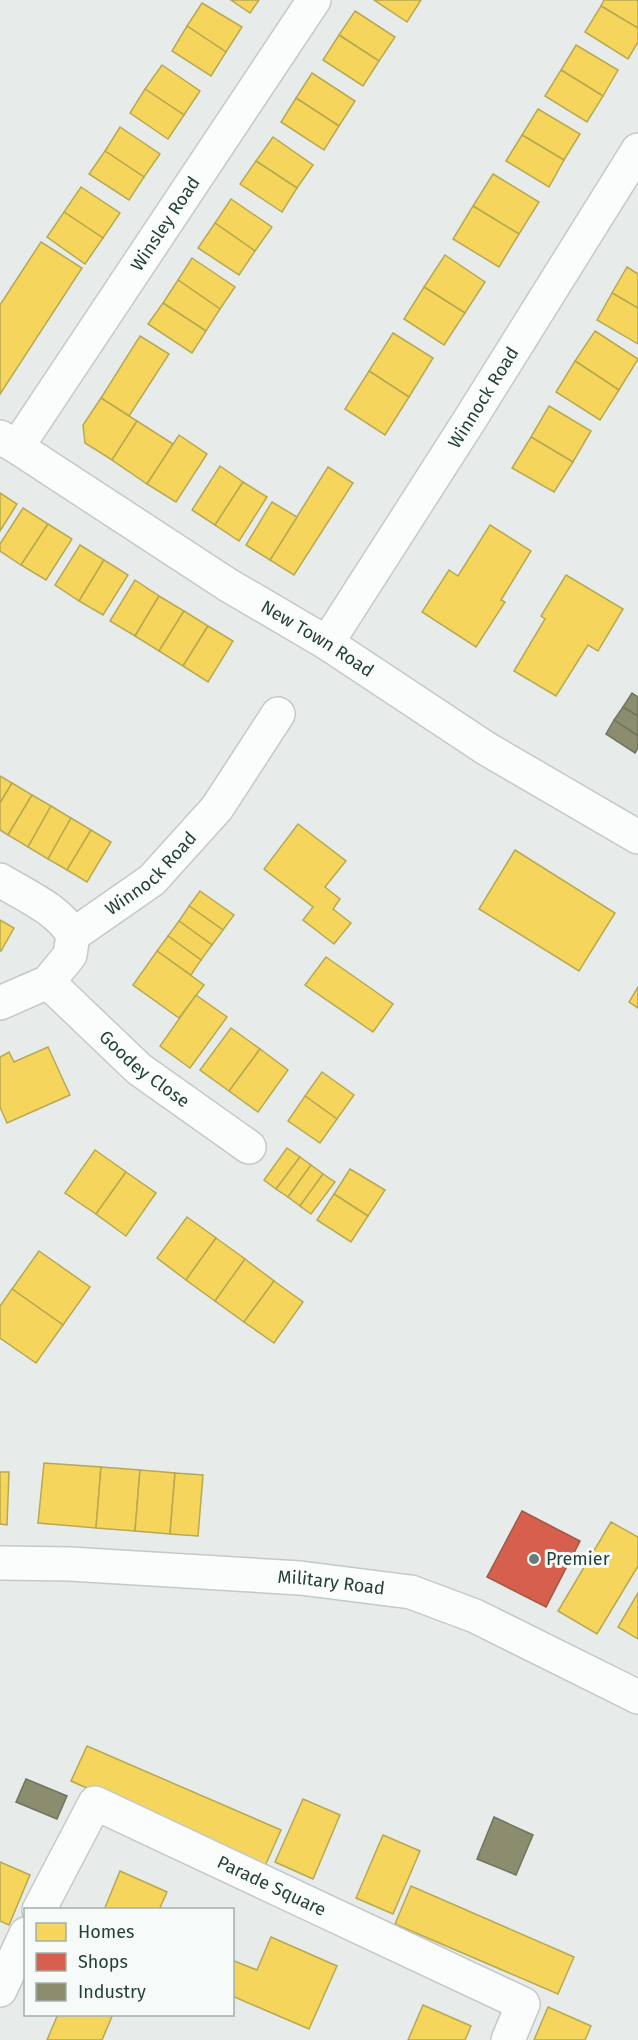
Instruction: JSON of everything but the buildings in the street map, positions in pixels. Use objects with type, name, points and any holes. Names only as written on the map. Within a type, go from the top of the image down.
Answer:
[{"type":"street","name":"Winsley Road","points":[[9,442],[315,0]]},
{"type":"street","name":"Winnock Road","points":[[327,643],[638,150]]},
{"type":"street","name":"New Town Road","points":[[9,442],[228,585],[327,643],[487,748],[638,837]]},
{"type":"street","name":"Winnock Road","points":[[73,935],[152,880],[217,808],[278,714]]},
{"type":"street","points":[[0,880],[58,916],[73,935],[70,955],[48,982],[0,1003]]},
{"type":"street","name":"Goodey Close","points":[[48,982],[139,1069],[249,1147]]},
{"type":"street","name":"Military Road","points":[[0,1563],[70,1564],[300,1578],[411,1592],[476,1616],[638,1697]]},
{"type":"street","name":"Parade Square","points":[[40,1908],[95,1803],[523,2004],[508,2040]]},
{"type":"street","points":[[0,1990],[14,1945]]},
{"type":"place","name":"Premier","points":[[534,1559]]}]
